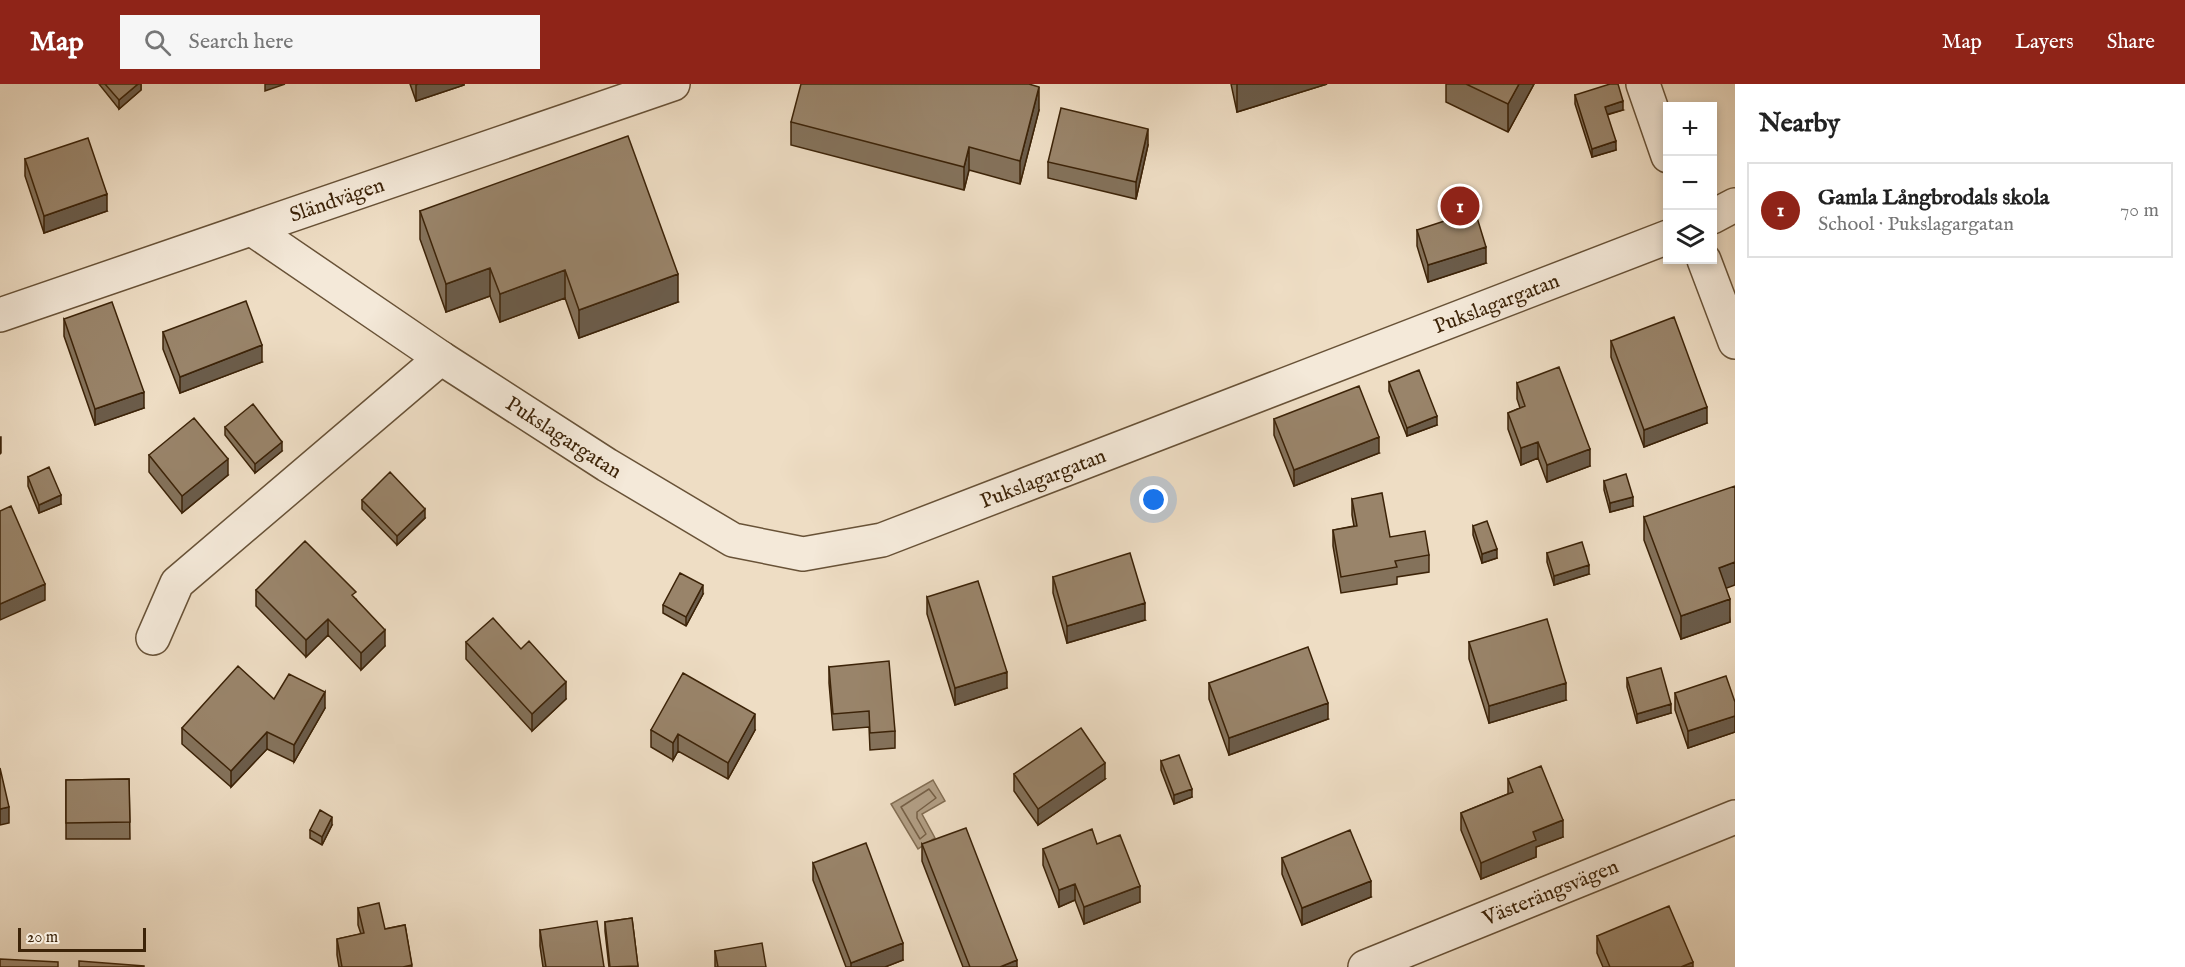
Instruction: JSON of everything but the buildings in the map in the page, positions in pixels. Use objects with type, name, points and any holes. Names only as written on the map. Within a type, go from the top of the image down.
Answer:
[{"type":"street","name":"Sländvägen","points":[[0,315],[673,84]]},
{"type":"street","points":[[1643,84],[1663,142]]},
{"type":"street","points":[[1717,215],[1735,205]]},
{"type":"street","name":"Pukslagargatan","points":[[252,229],[441,358],[607,465],[733,540],[803,554],[882,540],[1663,239]]},
{"type":"street","points":[[1706,264],[1735,342]]},
{"type":"street","points":[[153,638],[177,583],[441,358]]},
{"type":"street","name":"Västerängsvägen","points":[[1365,967],[1735,817]]},
{"type":"water","points":[[933,780],[945,801],[922,814],[935,838],[918,849],[891,804]]},
{"type":"place","name":"Gamla Långbrodals skola","points":[[1460,206]]}]
